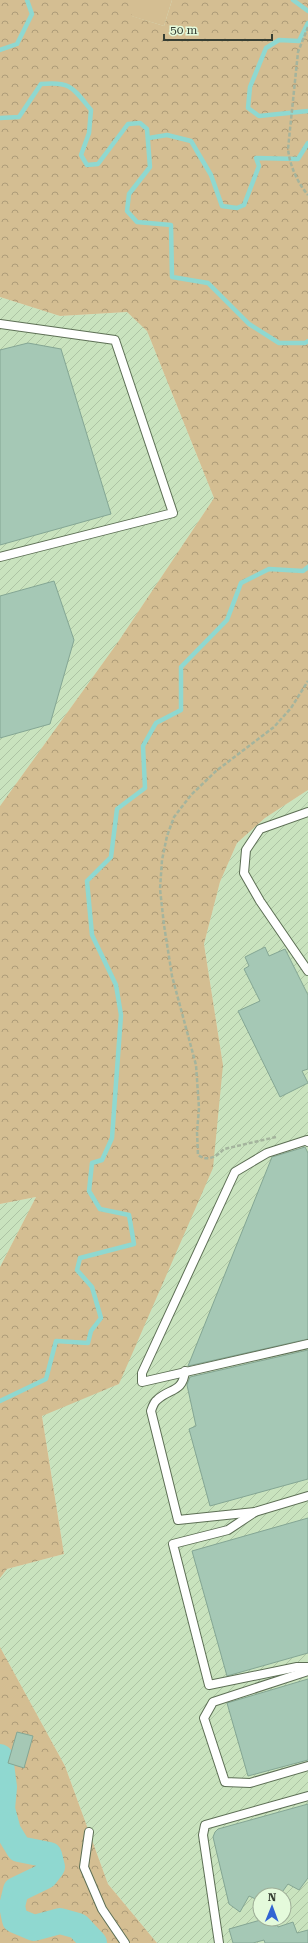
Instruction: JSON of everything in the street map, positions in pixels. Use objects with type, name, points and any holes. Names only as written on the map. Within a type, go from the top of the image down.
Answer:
[{"type":"lane","points":[[0,324],[115,340],[173,513],[0,557]]},
{"type":"lane","points":[[308,812],[260,829],[246,850],[244,873],[260,901],[308,971]]},
{"type":"lane","points":[[308,1141],[267,1153],[235,1172],[142,1373],[142,1382],[308,1344]]},
{"type":"lane","points":[[185,1371],[184,1381],[177,1388],[157,1400],[151,1411],[178,1520],[255,1512],[308,1496]]},
{"type":"lane","points":[[255,1512],[228,1530],[173,1544],[209,1685],[297,1667],[308,1667]]},
{"type":"lane","points":[[308,1671],[213,1702],[204,1718],[225,1782],[250,1783],[308,1766]]},
{"type":"lane","points":[[219,1943],[203,1834],[205,1825],[308,1796]]},
{"type":"lane","points":[[89,1832],[84,1867],[102,1908],[125,1943]]},
{"type":"path","points":[[308,27],[298,52],[288,149],[289,163],[303,190],[308,195]]},
{"type":"path","points":[[277,1137],[224,1149],[218,1155],[210,1159],[203,1159],[198,1155],[197,1132],[199,1108],[196,1065],[172,976],[160,889],[165,848],[174,817],[191,795],[216,771],[274,727],[291,708],[308,681]]},
{"type":"shaded area","points":[[0,297],[60,316],[127,312],[147,331],[214,498],[118,642],[0,806]]},
{"type":"shaded area","points":[[308,790],[308,1943],[157,1943],[108,1884],[65,1766],[0,1647],[0,1578],[7,1569],[64,1554],[42,1415],[119,1384],[223,1065],[204,944],[220,882],[237,843],[265,818]]},
{"type":"shaded area","points":[[36,1197],[0,1267],[0,1204]]},
{"type":"green space","points":[[0,0],[132,0],[132,16],[164,26],[172,0],[308,0],[308,790],[265,818],[237,843],[220,882],[204,944],[223,1065],[213,1168],[119,1384],[42,1416],[64,1554],[7,1569],[0,1578],[0,1267],[36,1197],[0,1204],[0,806],[118,642],[214,498],[147,331],[127,312],[60,316],[0,297]]},
{"type":"green space","points":[[132,0],[172,0],[164,26],[131,16]]},
{"type":"green space","points":[[0,1647],[65,1766],[108,1884],[157,1943],[0,1943]]},
{"type":"building","points":[[28,343],[61,349],[111,514],[0,545],[0,350]]},
{"type":"building","points":[[54,581],[74,640],[50,724],[0,738],[0,596]]},
{"type":"building","points":[[265,947],[269,956],[285,949],[308,995],[308,1069],[302,1071],[308,1083],[280,1097],[238,1011],[260,1001],[244,969],[249,966],[245,957]]},
{"type":"building","points":[[305,1147],[308,1153],[308,1339],[188,1366],[272,1157]]},
{"type":"building","points":[[308,1350],[308,1479],[210,1506],[189,1429],[196,1426],[187,1385],[190,1377]]},
{"type":"building","points":[[308,1518],[308,1653],[227,1676],[192,1551]]},
{"type":"building","points":[[308,1679],[308,1760],[248,1776],[227,1703]]},
{"type":"building","points":[[17,1732],[33,1736],[24,1768],[8,1763]]},
{"type":"building","points":[[308,1804],[308,1878],[299,1890],[288,1884],[286,1887],[252,1887],[252,1897],[249,1896],[240,1912],[229,1904],[213,1837],[218,1829]]},
{"type":"building","points":[[252,1922],[252,1927],[292,1927],[293,1922],[297,1933],[308,1930],[308,1943],[265,1943],[264,1940],[253,1943],[233,1943],[229,1929]]},
{"type":"waterway","points":[[0,50],[17,44],[32,14],[27,0]]},
{"type":"waterway","points":[[293,0],[308,11]]},
{"type":"waterway","points":[[308,23],[299,41],[279,40],[266,48],[250,87],[248,108],[259,116],[308,111]]},
{"type":"waterway","points":[[0,118],[19,117],[41,84],[51,83],[65,85],[75,91],[91,110],[89,133],[81,155],[87,165],[98,164],[128,124],[140,123],[147,129],[150,167],[129,194],[127,211],[137,222],[171,225],[172,277],[208,283],[249,324],[279,343],[305,343],[308,341]]},
{"type":"waterway","points":[[149,138],[167,135],[191,141],[211,175],[222,206],[237,208],[244,205],[259,166],[256,158],[298,159],[308,143]]},
{"type":"waterway","points":[[0,1401],[46,1379],[56,1341],[88,1343],[91,1331],[101,1318],[92,1287],[77,1270],[80,1258],[134,1244],[129,1215],[100,1209],[89,1191],[92,1163],[102,1160],[112,1138],[121,1015],[116,985],[92,935],[87,881],[111,857],[117,809],[145,788],[143,746],[156,723],[181,710],[181,667],[227,620],[241,583],[269,569],[303,571],[308,567]]},
{"type":"waterway","points":[[0,1757],[4,1787],[2,1809],[8,1831],[19,1849],[49,1855],[52,1867],[45,1876],[16,1890],[12,1906],[15,1920],[34,1928],[60,1921],[78,1926],[94,1943]]}]
